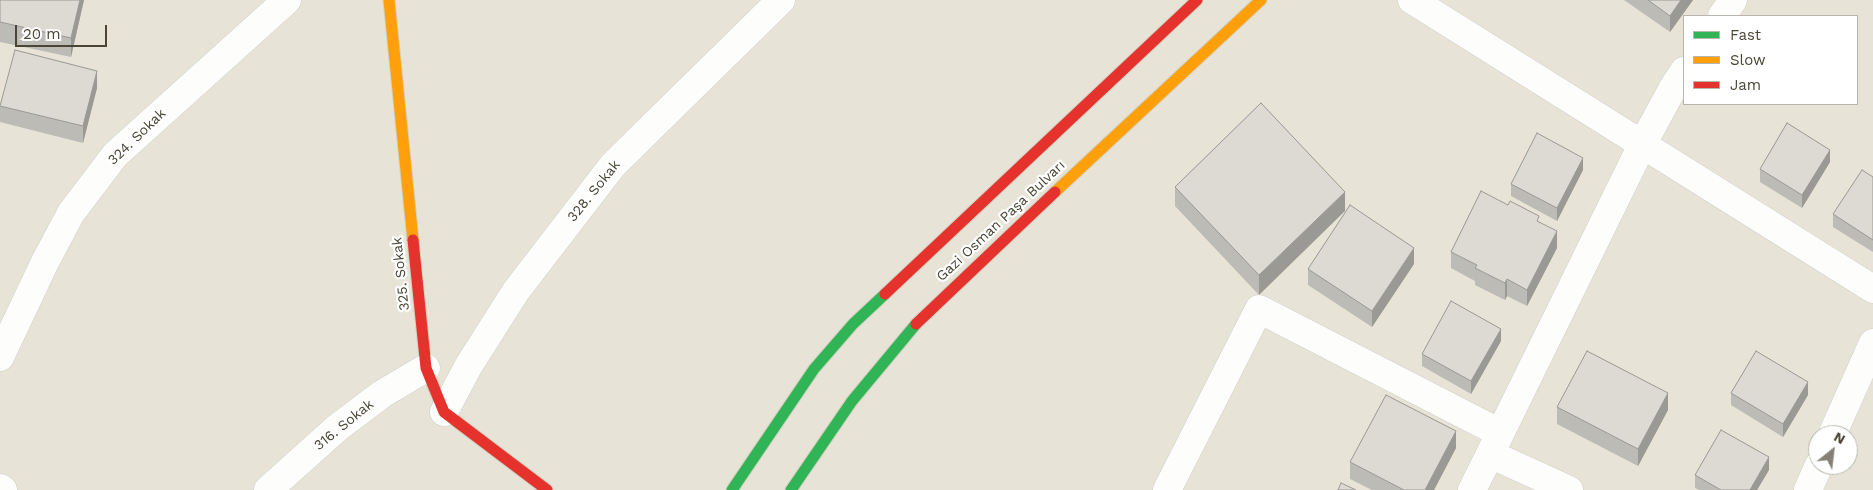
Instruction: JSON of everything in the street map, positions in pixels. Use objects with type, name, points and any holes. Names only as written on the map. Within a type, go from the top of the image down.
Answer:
[{"type":"main road","name":"325. Sokak","points":[[389,0],[426,368],[444,412]]},
{"type":"main road","name":"Gazi Osman Paşa Bulvarı","points":[[732,490],[814,369],[853,324],[1197,0]]},
{"type":"main road","name":"Gazi Osman Paşa Bulvarı","points":[[791,490],[852,400],[921,317],[1261,0]]},
{"type":"main road","points":[[444,412],[547,490]]},
{"type":"street","name":"324. Sokak","points":[[0,358],[44,262],[71,213],[116,155],[286,0]]},
{"type":"street","name":"328. Sokak","points":[[444,412],[469,365],[516,291],[612,165],[781,0]]},
{"type":"street","points":[[1412,0],[1873,289]]},
{"type":"street","points":[[1723,15],[1733,0]]},
{"type":"street","points":[[1472,490],[1642,145],[1683,72]]},
{"type":"street","points":[[1167,490],[1259,309],[1494,444],[1570,490]]},
{"type":"street","points":[[1836,425],[1873,343]]},
{"type":"street","name":"316. Sokak","points":[[268,490],[337,428],[382,394],[426,368]]},
{"type":"street","points":[[1808,490],[1815,475]]},
{"type":"shaded area","points":[[0,0],[1873,0],[1873,490],[0,490]]},
{"type":"building","points":[[0,0],[80,0],[71,38],[0,22]]},
{"type":"building","points":[[1648,0],[1681,0],[1670,16]]},
{"type":"building","points":[[15,50],[97,71],[83,126],[0,106]]},
{"type":"building","points":[[1261,103],[1345,192],[1259,275],[1175,187]]},
{"type":"building","points":[[1787,123],[1830,150],[1802,195],[1760,169]]},
{"type":"building","points":[[1537,133],[1583,158],[1557,208],[1511,184]]},
{"type":"building","points":[[1862,170],[1873,177],[1873,240],[1833,214]]},
{"type":"building","points":[[1481,191],[1508,205],[1510,201],[1539,216],[1537,221],[1557,231],[1527,290],[1507,279],[1505,283],[1475,268],[1477,265],[1451,252]]},
{"type":"building","points":[[1350,205],[1414,248],[1372,311],[1308,269]]},
{"type":"building","points":[[1451,301],[1501,329],[1471,381],[1422,354]]},
{"type":"building","points":[[1587,351],[1668,393],[1638,449],[1557,407]]},
{"type":"building","points":[[1756,351],[1808,382],[1783,424],[1731,393]]},
{"type":"building","points":[[1386,395],[1456,431],[1425,490],[1404,490],[1350,462]]},
{"type":"building","points":[[1721,430],[1769,457],[1750,490],[1721,490],[1695,475]]},
{"type":"building","points":[[1341,483],[1356,490],[1338,490]]},
{"type":"traffic: fast","points":[[732,490],[814,369],[853,324],[885,294]]},
{"type":"traffic: fast","points":[[791,490],[852,401],[916,324]]},
{"type":"traffic: slow","points":[[389,0],[413,240]]},
{"type":"traffic: slow","points":[[1055,192],[1261,0]]},
{"type":"traffic: jam","points":[[885,294],[1197,0]]},
{"type":"traffic: jam","points":[[916,324],[1055,192]]},
{"type":"traffic: jam","points":[[413,240],[426,368],[444,412],[547,490]]}]
